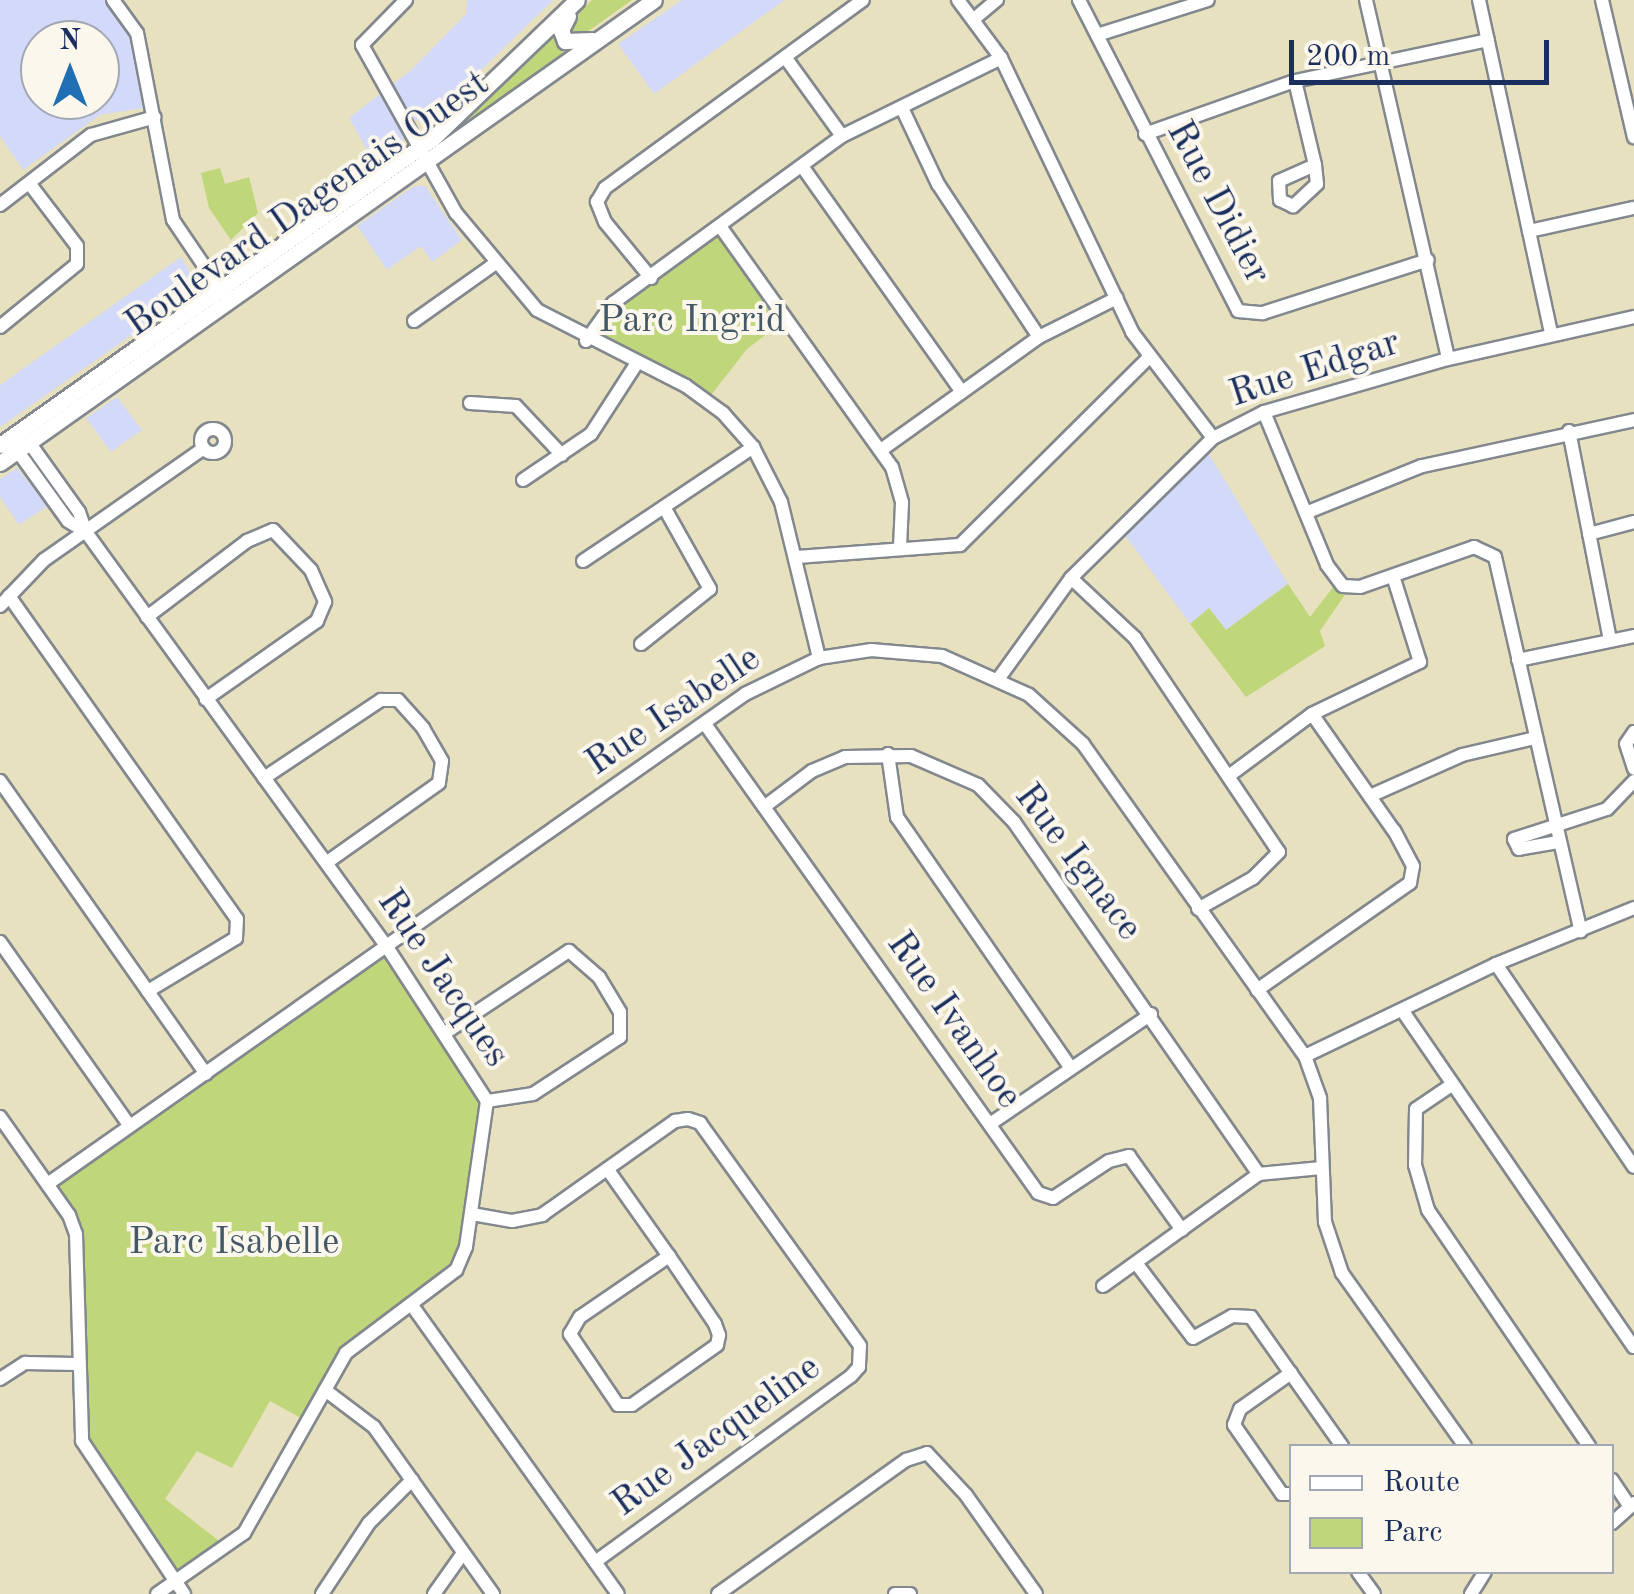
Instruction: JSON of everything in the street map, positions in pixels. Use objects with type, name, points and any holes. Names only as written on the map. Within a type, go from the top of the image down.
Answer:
[{"type":"main road","points":[[578,0],[562,26],[563,39],[574,45],[601,37]]},
{"type":"main road","name":"Boulevard Dagenais Ouest","points":[[423,154],[578,0]]},
{"type":"main road","name":"Boulevard Dagenais Ouest","points":[[0,463],[15,441],[423,154],[654,0]]},
{"type":"street","points":[[113,0],[138,33],[174,220],[224,295]]},
{"type":"street","points":[[651,278],[605,222],[597,202],[605,188],[863,0]]},
{"type":"street","points":[[958,0],[1002,58],[1148,358],[1212,438]]},
{"type":"street","points":[[974,19],[998,0]]},
{"type":"street","name":"Rue Didier","points":[[1079,0],[1238,312],[1263,313],[1428,260]]},
{"type":"street","points":[[1097,36],[1208,0]]},
{"type":"street","points":[[1366,0],[1448,359]]},
{"type":"street","points":[[1479,0],[1551,333]]},
{"type":"street","points":[[1602,0],[1634,136]]},
{"type":"street","points":[[397,3],[362,45],[423,154],[494,265],[537,310],[586,341],[637,363],[713,406],[754,447],[781,502],[819,658]]},
{"type":"street","points":[[1145,134],[1295,81],[1488,40]]},
{"type":"street","points":[[785,57],[842,136]]},
{"type":"street","points":[[586,341],[597,319],[804,169],[842,136],[1002,58]]},
{"type":"street","points":[[1295,81],[1315,164]]},
{"type":"street","points":[[902,108],[938,184],[1040,337]]},
{"type":"street","points":[[0,205],[90,135],[154,117]]},
{"type":"street","points":[[804,169],[962,392]]},
{"type":"street","points":[[0,326],[77,264],[77,246],[29,183]]},
{"type":"street","points":[[1529,231],[1634,208]]},
{"type":"street","points":[[722,230],[881,450],[900,488],[900,547]]},
{"type":"street","points":[[414,321],[494,265]]},
{"type":"street","points":[[881,450],[1040,337],[1116,298]]},
{"type":"street","name":"Rue Edgar","points":[[999,678],[1071,578],[1212,438],[1264,412],[1448,359],[1634,317]]},
{"type":"street","points":[[796,557],[900,547],[935,551],[960,545],[1148,358]]},
{"type":"street","points":[[523,480],[562,455],[607,415],[637,363]]},
{"type":"street","points":[[470,403],[516,406],[562,455]]},
{"type":"street","points":[[1264,412],[1337,582],[1360,587],[1483,548],[1498,568],[1553,824],[1581,931]]},
{"type":"street","points":[[1308,512],[1422,466],[1569,431],[1634,420]]},
{"type":"street","points":[[1569,431],[1610,640]]},
{"type":"street","name":"Rue Jacques","points":[[15,441],[79,512],[86,532],[386,947],[486,1102],[472,1214],[456,1270],[346,1354],[244,1533],[179,1588],[157,1594]]},
{"type":"street","points":[[583,562],[754,447]]},
{"type":"street","points":[[148,991],[236,938],[238,918],[4,601],[86,532],[204,448]]},
{"type":"street","points":[[641,644],[710,589],[664,507]]},
{"type":"street","points":[[1589,534],[1634,522]]},
{"type":"street","points":[[147,617],[232,552],[273,530],[312,570],[325,602],[317,621],[206,698]]},
{"type":"street","points":[[1230,775],[1312,714],[1420,662],[1393,576]]},
{"type":"street","points":[[1071,578],[1135,638],[1278,852],[1254,878],[1198,910]]},
{"type":"street","points":[[1518,660],[1634,636]]},
{"type":"street","name":"Rue Isabelle","points":[[49,1183],[744,694],[819,658],[914,652],[999,678],[1083,744],[1305,1056],[1320,1098],[1325,1222],[1342,1272],[1465,1444]]},
{"type":"street","points":[[264,778],[381,700],[398,700],[423,728],[442,760],[440,783],[326,864]]},
{"type":"street","points":[[1257,990],[1410,883],[1413,866],[1312,714]]},
{"type":"street","name":"Rue Ivanhoe","points":[[705,724],[1045,1198],[1128,1156],[1182,1230]]},
{"type":"street","points":[[1634,732],[1626,744],[1634,768]]},
{"type":"street","points":[[1370,796],[1462,755],[1535,738]]},
{"type":"street","points":[[888,754],[897,817],[1071,1068]]},
{"type":"street","name":"Rue Ignace","points":[[764,807],[828,764],[888,754],[938,763],[996,801],[1151,1014],[1259,1174]]},
{"type":"street","points":[[1558,842],[1515,845],[1518,834],[1607,809],[1634,781]]},
{"type":"street","points":[[0,782],[206,1074]]},
{"type":"street","points":[[1305,1056],[1496,964],[1634,908]]},
{"type":"street","points":[[0,942],[130,1126]]},
{"type":"street","points":[[445,1033],[570,951],[613,1001],[624,1024],[620,1037],[534,1094],[486,1102]]},
{"type":"street","points":[[1496,964],[1634,1166]]},
{"type":"street","points":[[1402,1010],[1450,1086],[1634,1346]]},
{"type":"street","points":[[990,1124],[1151,1014]]},
{"type":"street","points":[[1450,1086],[1416,1109],[1415,1165],[1428,1210],[1588,1444]]},
{"type":"street","points":[[0,1117],[49,1183],[76,1234],[76,1364],[82,1441],[179,1588]]},
{"type":"street","name":"Rue Jacqueline","points":[[472,1214],[512,1221],[542,1215],[675,1121],[700,1123],[847,1326],[861,1358],[851,1376],[595,1562]]},
{"type":"street","points":[[1104,1286],[1259,1174],[1320,1168]]},
{"type":"street","points":[[608,1170],[669,1256],[716,1324],[717,1345],[632,1405],[618,1404],[570,1334],[580,1317],[669,1256]]},
{"type":"street","points":[[1136,1264],[1186,1333],[1204,1336],[1242,1313],[1292,1373],[1341,1444]]},
{"type":"street","points":[[411,1304],[618,1594]]},
{"type":"street","points":[[0,1379],[24,1363],[76,1364]]},
{"type":"street","points":[[1289,1494],[1282,1494],[1234,1426],[1240,1408],[1292,1373]]},
{"type":"street","points":[[325,1390],[359,1411],[493,1594]]},
{"type":"street","points":[[718,1594],[906,1460],[927,1453],[966,1496],[1036,1594]]},
{"type":"street","points":[[322,1594],[369,1523],[412,1480]]},
{"type":"street","points":[[1614,1482],[1632,1505]]},
{"type":"street","points":[[434,1594],[463,1553]]},
{"type":"street","points":[[894,1594],[910,1594]]},
{"type":"shaded area","points":[[0,0],[113,0],[137,33],[149,107],[120,112],[120,20],[20,20],[20,120],[93,120],[23,170],[0,136]]},
{"type":"shaded area","points":[[467,0],[553,0],[424,126],[416,119],[401,128],[403,141],[374,162],[349,118],[411,70],[466,14]]},
{"type":"shaded area","points":[[682,0],[785,0],[654,94],[618,44]]},
{"type":"shaded area","points":[[414,186],[425,186],[462,240],[432,262],[421,246],[387,270],[357,226]]},
{"type":"shaded area","points":[[181,257],[199,288],[0,427],[0,385]]},
{"type":"shaded area","points":[[117,397],[142,430],[111,452],[86,418]]},
{"type":"shaded area","points":[[1204,446],[1288,584],[1226,630],[1209,608],[1190,624],[1118,526]]},
{"type":"shaded area","points":[[17,468],[48,506],[19,525],[0,497],[0,479]]},
{"type":"green space","points":[[592,0],[632,0],[580,37],[569,33],[572,20]]},
{"type":"green space","points":[[553,35],[565,49],[561,55],[452,136]]},
{"type":"green space","points":[[220,168],[225,184],[249,177],[258,213],[231,240],[209,208],[201,173]]},
{"type":"green space","name":"Parc Ingrid","points":[[716,233],[733,241],[786,319],[747,349],[708,399],[586,341],[597,319]]},
{"type":"green space","points":[[1337,582],[1351,586],[1320,631],[1325,646],[1246,697],[1190,624],[1209,608],[1226,630],[1288,584],[1310,617]]},
{"type":"green space","name":"Parc Isabelle","points":[[387,947],[487,1101],[456,1270],[347,1353],[308,1422],[270,1401],[232,1468],[197,1451],[165,1499],[227,1547],[176,1584],[83,1435],[76,1234],[49,1183]]}]
